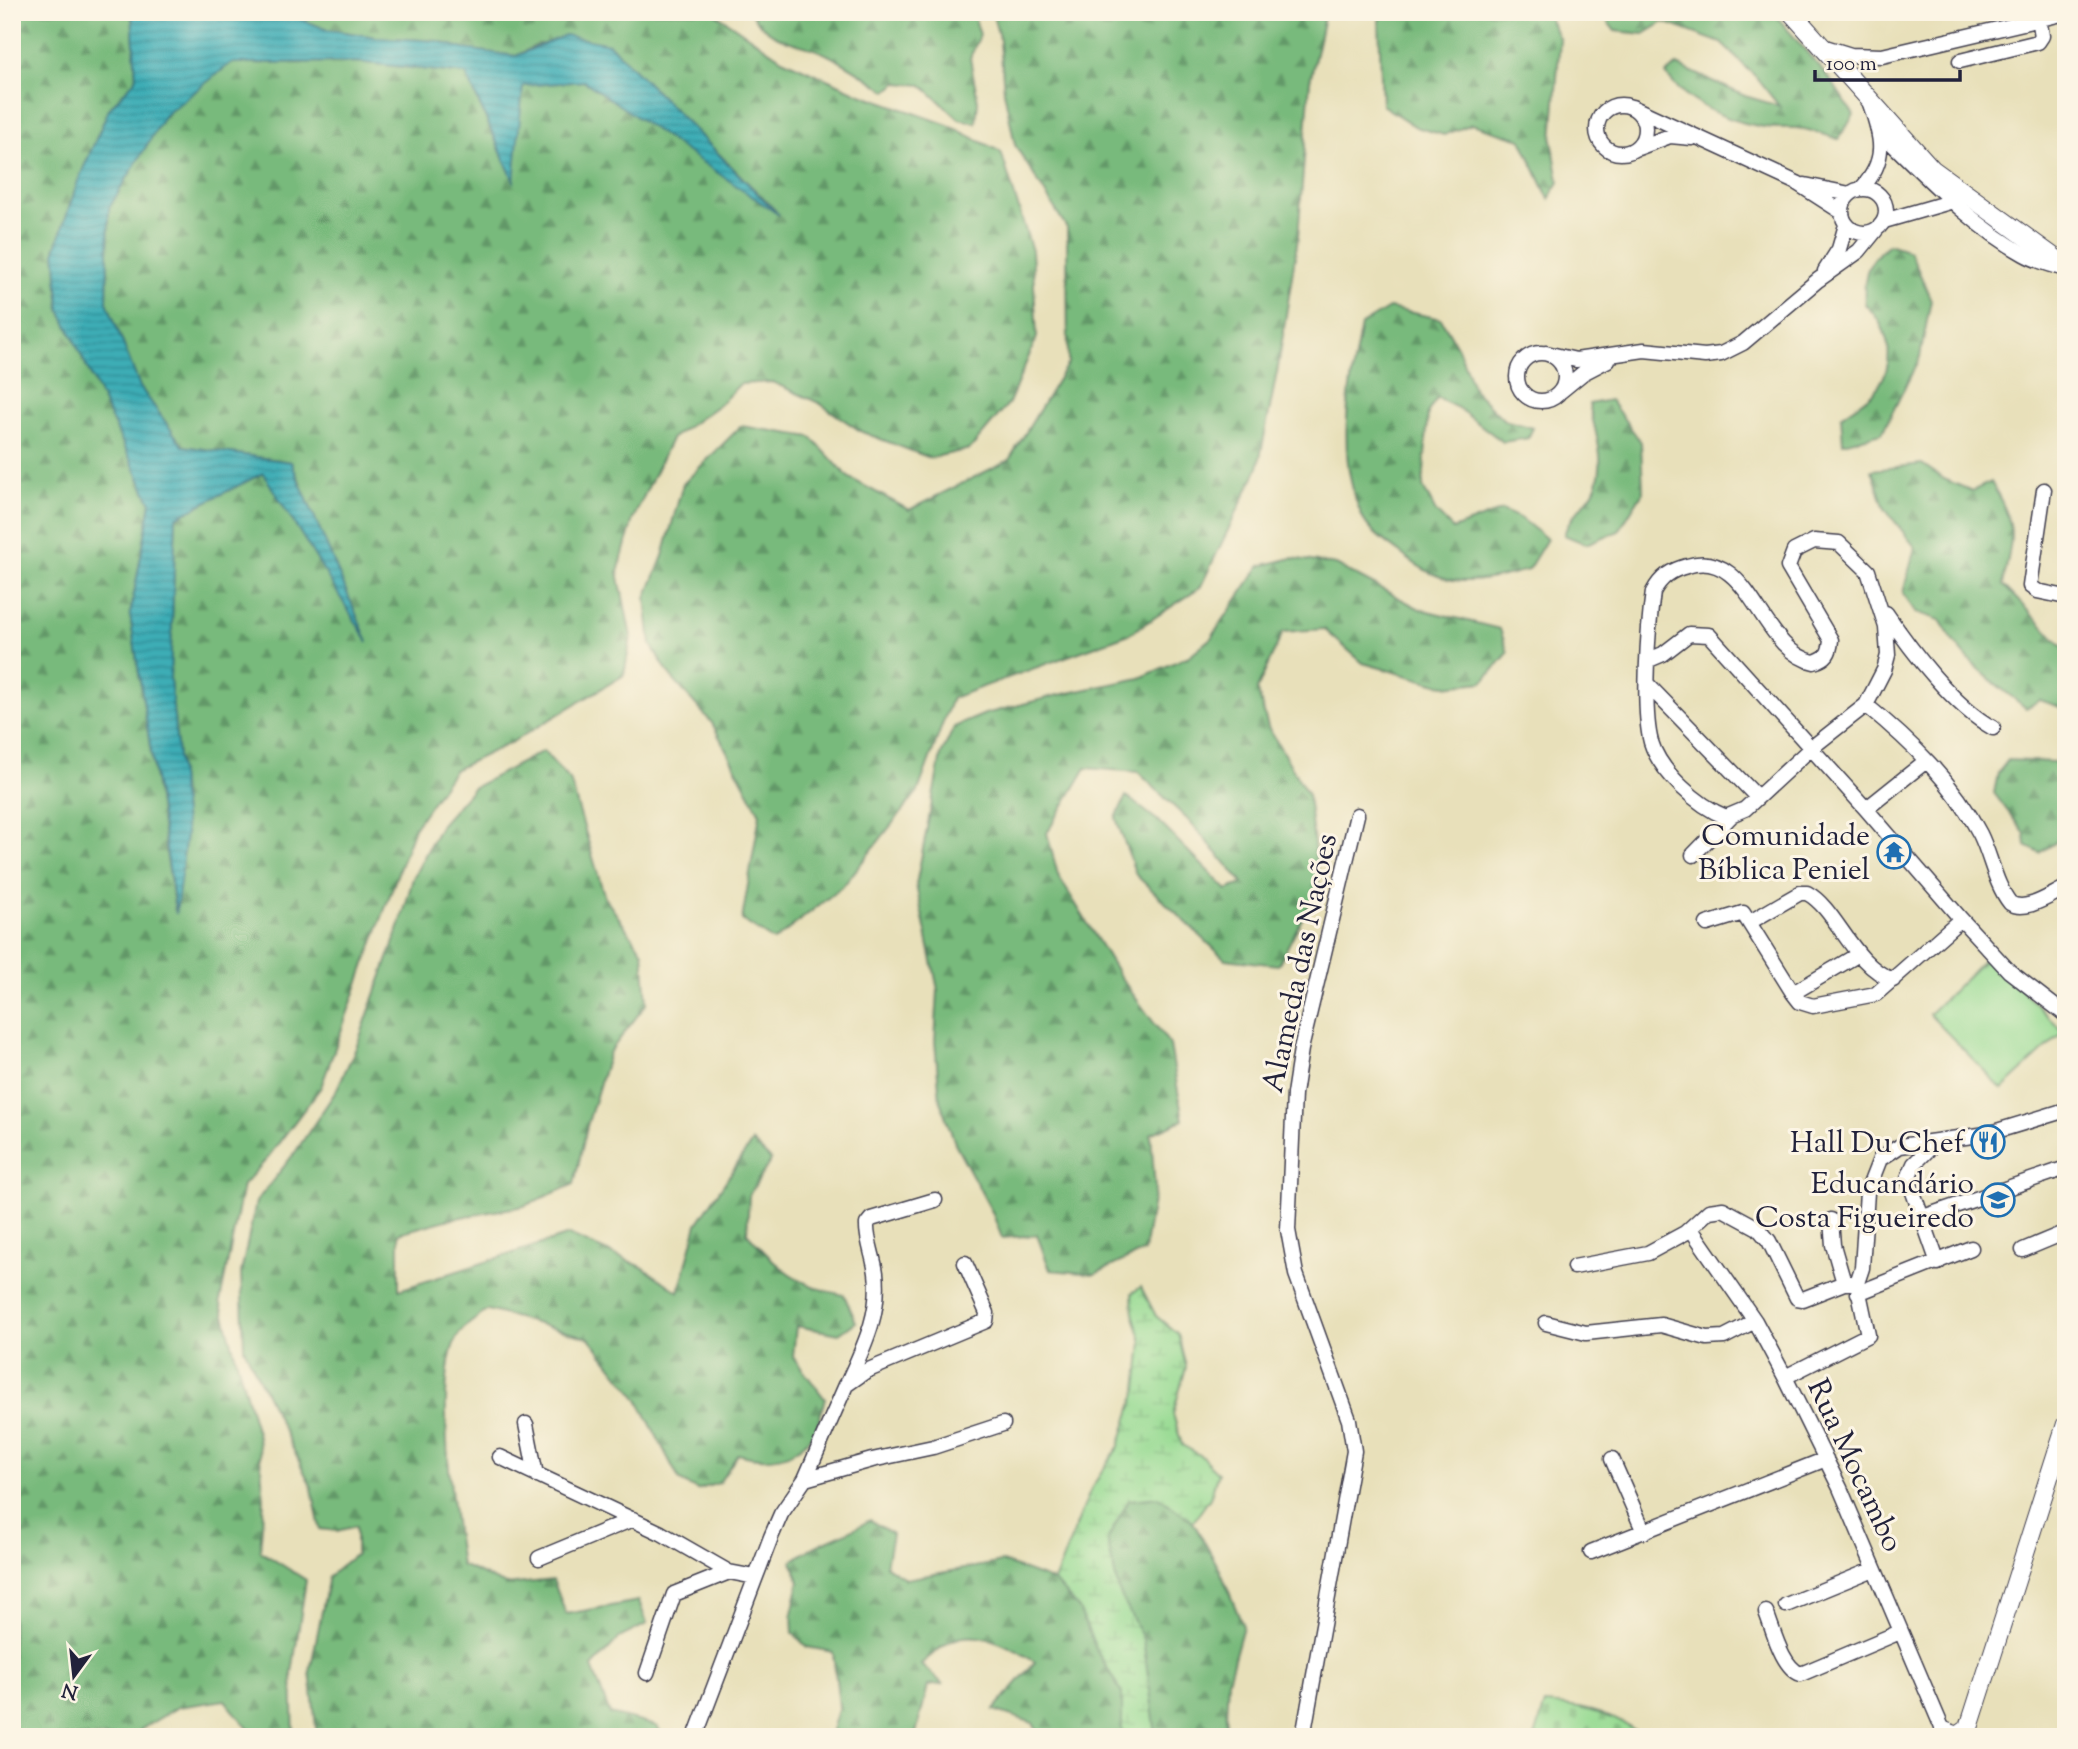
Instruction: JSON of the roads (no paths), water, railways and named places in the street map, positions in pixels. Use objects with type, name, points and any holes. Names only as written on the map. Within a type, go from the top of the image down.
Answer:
[{"type":"main road","points":[[1791,12],[1932,169],[2066,268]]},
{"type":"main road","points":[[1945,1734],[1958,1736],[1968,1732],[2058,1473],[2066,1424]]},
{"type":"street","points":[[1819,45],[1851,55],[1882,55],[2038,16],[2066,13]]},
{"type":"street","points":[[1959,61],[2038,42],[2042,38],[2038,16]]},
{"type":"street","points":[[1818,280],[1834,260],[1844,218],[1855,192],[1879,166],[1880,132],[1869,100]]},
{"type":"street","points":[[1697,138],[1670,136],[1622,154],[1614,153],[1601,143],[1598,120],[1609,108],[1624,105],[1632,107],[1797,183],[1844,218],[1857,232],[1952,201]]},
{"type":"street","points":[[1632,107],[1643,119],[1646,127],[1642,142],[1637,148]]},
{"type":"street","points":[[1880,132],[1952,201],[2026,256],[2066,268]]},
{"type":"street","points":[[1622,354],[1594,366],[1548,400],[1533,399],[1518,383],[1519,367],[1530,355],[1546,353],[1576,360],[1644,350],[1705,356],[1721,354],[1743,343],[1818,280],[1859,251],[1880,225],[1886,207],[1880,195],[1797,183]]},
{"type":"street","points":[[1546,353],[1554,356],[1564,369],[1560,391]]},
{"type":"street","points":[[2044,490],[2030,586],[2037,591],[2066,597]]},
{"type":"street","points":[[1693,855],[1731,816],[1866,705],[1879,684],[1888,655],[1880,603],[1868,571],[1839,543],[1814,541],[1800,546],[1790,556],[1788,567],[1831,640],[1830,649],[1824,659],[1808,660],[1794,653],[1773,632],[1730,572],[1718,566],[1691,564],[1663,577],[1653,592],[1648,685],[1649,725],[1657,755],[1671,775],[1713,812],[1731,816]]},
{"type":"street","points":[[1880,603],[1912,651],[1966,711],[1993,728]]},
{"type":"street","points":[[1650,660],[1689,634],[1709,635],[2009,971],[2066,1015]]},
{"type":"street","points":[[1648,685],[1757,797]]},
{"type":"street","points":[[1866,705],[1903,736],[1968,814],[2010,904],[2019,907],[2028,905],[2066,888]]},
{"type":"street","points":[[1866,809],[1926,761]]},
{"type":"street","name":"Alameda das Nações","points":[[1303,1737],[1354,1451],[1349,1420],[1296,1274],[1291,1251],[1288,1230],[1294,1094],[1301,1049],[1357,816]]},
{"type":"street","points":[[1750,922],[1800,893],[1812,896],[1859,954],[1877,972],[1893,980]]},
{"type":"street","points":[[1707,924],[1739,912],[1750,922],[1800,1002],[1813,1006],[1876,994],[1961,919]]},
{"type":"street","points":[[1793,993],[1859,954]]},
{"type":"street","points":[[1855,1292],[1862,1268],[1867,1192],[1880,1159],[1900,1146],[2017,1127],[2066,1110]]},
{"type":"street","points":[[1937,1141],[1910,1169],[1908,1178],[1938,1263]]},
{"type":"street","points":[[1920,1218],[2066,1168]]},
{"type":"street","points":[[695,1737],[781,1514],[805,1479],[870,1332],[877,1303],[876,1272],[867,1224],[871,1219],[935,1200]]},
{"type":"street","points":[[1574,1267],[1636,1258],[1661,1248],[1691,1229],[1715,1209],[1724,1209],[1745,1219],[1769,1241],[1795,1295],[1803,1299],[1855,1292],[1938,1263],[1971,1248]]},
{"type":"street","points":[[1785,1377],[1867,1336],[1855,1292],[1833,1245],[1831,1220]]},
{"type":"street","name":"Rua Mocambo","points":[[1691,1229],[1755,1321],[1785,1377],[1826,1459],[1945,1734]]},
{"type":"street","points":[[2023,1250],[2066,1232]]},
{"type":"street","points":[[846,1385],[866,1371],[986,1321],[987,1313],[965,1263]]},
{"type":"street","points":[[1546,1323],[1586,1333],[1661,1325],[1707,1338],[1724,1336],[1755,1321]]},
{"type":"street","points":[[526,1424],[536,1475]]},
{"type":"street","points":[[805,1479],[872,1460],[933,1447],[1003,1424]]},
{"type":"street","points":[[500,1457],[633,1519],[729,1573],[755,1577]]},
{"type":"street","points":[[1612,1459],[1644,1532]]},
{"type":"street","points":[[1591,1552],[1826,1459]]},
{"type":"street","points":[[539,1558],[633,1519]]},
{"type":"street","points":[[1786,1605],[1874,1569]]},
{"type":"street","points":[[647,1674],[674,1594],[729,1573]]},
{"type":"street","points":[[1766,1612],[1786,1659],[1793,1671],[1801,1674],[1900,1632]]},
{"type":"water","points":[[132,12],[284,12],[325,29],[376,37],[438,41],[464,49],[516,56],[565,35],[609,44],[779,215],[584,81],[523,86],[514,181],[466,74],[357,62],[231,63],[165,115],[109,208],[107,302],[140,387],[183,446],[291,462],[368,642],[263,473],[176,517],[170,678],[186,834],[176,914],[130,615],[151,503],[60,310],[55,250],[78,181],[109,109],[136,79]]},
{"type":"place","name":"Comunidade Bíblica Peniel","points":[[1894,852]]},
{"type":"place","name":"Hall Du Chef","points":[[1988,1142]]},
{"type":"place","name":"Educandário Costa Figueiredo","points":[[1998,1200]]}]
